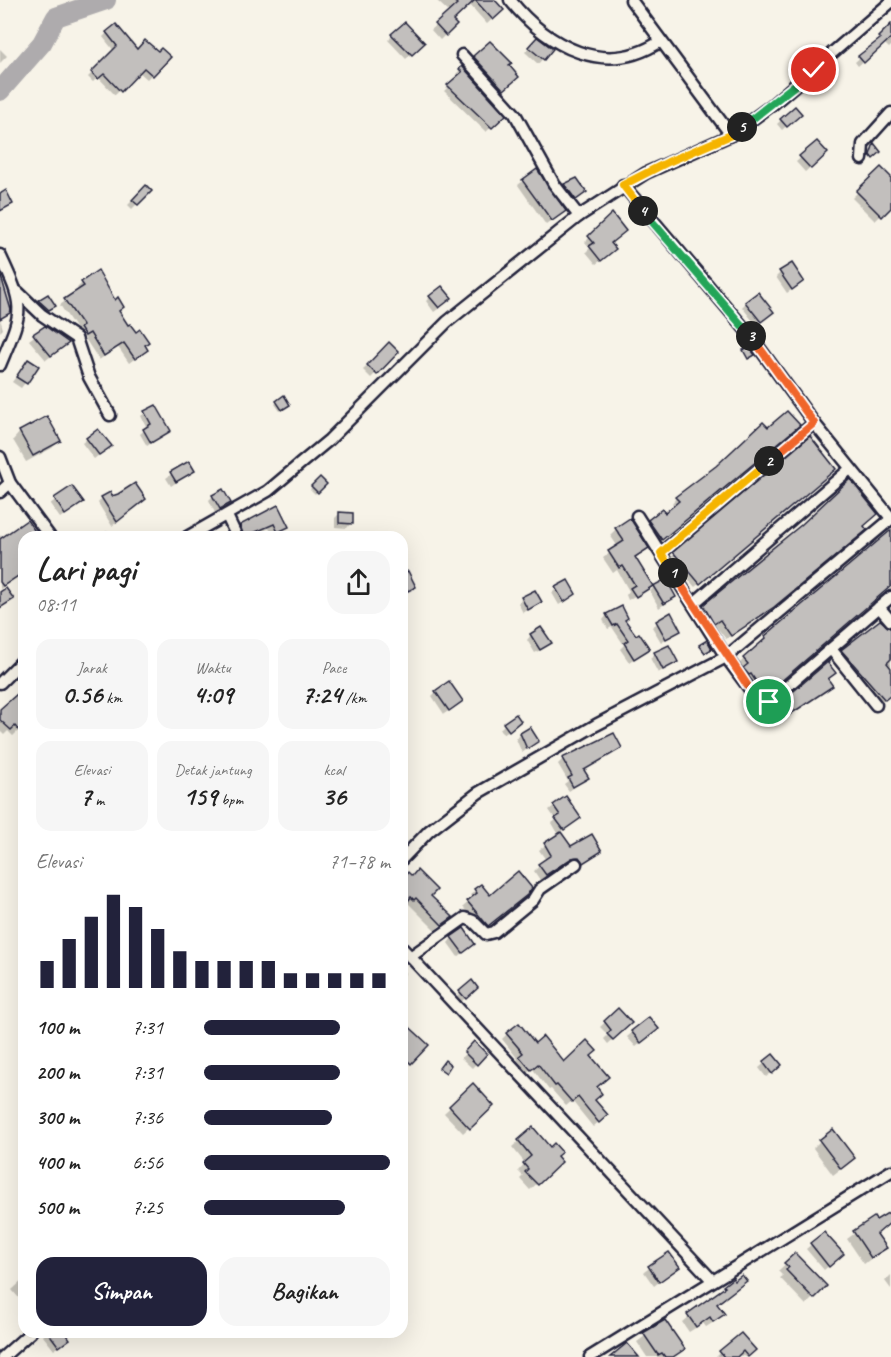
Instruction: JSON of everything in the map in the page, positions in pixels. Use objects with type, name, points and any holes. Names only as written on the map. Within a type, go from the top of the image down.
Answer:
[{"type":"street","points":[[510,0],[531,23],[562,45],[582,53],[619,58],[635,56],[661,41]]},
{"type":"street","points":[[631,0],[731,135]]},
{"type":"street","points":[[198,531],[268,491],[322,446],[447,322],[579,216],[623,185],[668,162],[731,135],[772,105],[891,2]]},
{"type":"street","points":[[462,55],[515,114],[554,184],[579,216]]},
{"type":"street","points":[[862,159],[863,144],[891,113]]},
{"type":"street","points":[[408,853],[429,831],[478,794],[596,725],[726,657],[891,518],[814,423],[750,335],[623,185]]},
{"type":"street","points":[[0,255],[18,292],[42,315],[76,338],[88,374],[110,415]]},
{"type":"street","points":[[0,365],[18,321],[18,292]]},
{"type":"street","points":[[661,553],[814,423]]},
{"type":"street","points":[[0,457],[10,483],[46,531]]},
{"type":"street","points":[[693,604],[850,469]]},
{"type":"street","points":[[0,492],[10,483]]},
{"type":"street","points":[[227,516],[234,531]]},
{"type":"street","points":[[637,516],[726,657],[757,700],[765,704],[891,597]]},
{"type":"street","points":[[879,607],[891,621]]},
{"type":"street","points":[[831,650],[876,705]]},
{"type":"street","points":[[0,683],[18,665]]},
{"type":"street","points":[[408,949],[465,918],[473,921],[486,934],[494,932],[533,900],[542,888],[576,864]]},
{"type":"street","points":[[408,955],[712,1280]]},
{"type":"street","points":[[590,1357],[891,1171]]},
{"type":"street","points":[[3,1357],[24,1338]]},
{"type":"building","points":[[453,0],[475,0],[453,21],[457,25],[446,36],[435,24],[457,4]]},
{"type":"building","points":[[475,0],[495,0],[504,10],[493,20]]},
{"type":"building","points":[[405,22],[425,43],[412,55],[391,34]]},
{"type":"building","points":[[116,24],[137,49],[145,40],[158,51],[161,48],[171,57],[153,76],[144,68],[121,92],[104,74],[98,79],[91,72],[117,46],[106,32]]},
{"type":"building","points":[[891,24],[891,38],[864,63],[858,56],[880,39],[878,37]]},
{"type":"building","points":[[537,37],[553,49],[544,60],[528,47]]},
{"type":"building","points":[[490,41],[512,63],[509,65],[519,77],[504,90],[473,56]]},
{"type":"building","points":[[462,66],[506,115],[492,128],[447,85],[462,72],[459,69]]},
{"type":"building","points":[[795,106],[802,114],[787,127],[780,119]]},
{"type":"building","points":[[817,141],[828,153],[811,169],[799,156]]},
{"type":"building","points":[[874,143],[881,152],[873,159],[870,155]]},
{"type":"building","points":[[881,167],[891,177],[891,208],[882,217],[856,191]]},
{"type":"building","points":[[537,169],[566,211],[552,221],[522,180]]},
{"type":"building","points":[[577,178],[587,192],[576,200],[564,184]]},
{"type":"building","points":[[146,185],[152,191],[138,205],[132,200]]},
{"type":"building","points":[[6,190],[13,204],[0,211],[0,194]]},
{"type":"building","points":[[612,213],[626,231],[611,243],[616,249],[601,261],[589,246],[594,243],[588,236]]},
{"type":"building","points":[[792,263],[804,281],[792,290],[779,271]]},
{"type":"building","points":[[98,270],[115,300],[118,297],[124,307],[119,311],[128,325],[130,324],[136,332],[140,329],[149,342],[145,345],[148,350],[135,359],[124,343],[104,356],[90,333],[85,336],[80,328],[83,326],[64,299],[84,286],[81,282]]},
{"type":"building","points":[[0,273],[11,310],[0,319]]},
{"type":"building","points":[[442,286],[452,298],[439,308],[429,296]]},
{"type":"building","points":[[758,292],[774,312],[761,322],[745,302]]},
{"type":"building","points":[[48,294],[56,306],[49,310],[38,300]]},
{"type":"building","points":[[45,326],[69,343],[51,356],[33,334]]},
{"type":"building","points":[[389,342],[399,352],[377,375],[367,365]]},
{"type":"building","points":[[749,347],[755,355],[748,359],[743,350]]},
{"type":"building","points":[[28,359],[39,366],[27,384],[16,377]]},
{"type":"building","points":[[284,395],[290,405],[282,410],[276,401]]},
{"type":"building","points":[[156,405],[171,431],[151,443],[143,429],[151,424],[144,411]]},
{"type":"building","points":[[787,411],[800,425],[662,540],[648,520],[662,509],[665,513],[679,501],[675,497],[716,466],[763,422],[768,427]]},
{"type":"building","points":[[47,416],[61,441],[33,456],[19,431]]},
{"type":"building","points":[[98,429],[112,446],[99,455],[86,438]]},
{"type":"building","points":[[810,436],[836,469],[700,584],[673,552]]},
{"type":"building","points":[[189,461],[195,471],[176,482],[170,472]]},
{"type":"building","points":[[320,477],[327,484],[318,493],[311,486]]},
{"type":"building","points":[[850,479],[878,514],[864,526],[867,530],[774,607],[731,636],[720,620],[714,624],[703,605],[801,525]]},
{"type":"building","points":[[135,483],[146,499],[117,522],[101,497],[110,492],[112,496],[118,494]]},
{"type":"building","points":[[72,486],[84,502],[65,515],[54,498]]},
{"type":"building","points":[[223,489],[231,503],[220,509],[212,495]]},
{"type":"building","points":[[278,505],[289,527],[278,531],[274,524],[258,531],[242,531],[240,525]]},
{"type":"building","points":[[339,512],[353,513],[353,524],[339,523]]},
{"type":"building","points":[[630,518],[649,548],[635,557],[653,586],[636,597],[630,588],[635,585],[623,566],[619,568],[608,551],[624,541],[615,528]]},
{"type":"building","points":[[27,520],[35,531],[18,531],[18,576],[3,586],[0,582],[0,539]]},
{"type":"building","points":[[891,530],[891,586],[771,690],[762,679],[757,683],[743,668],[748,664],[743,658],[766,638],[765,636]]},
{"type":"building","points":[[408,571],[416,587],[408,591]]},
{"type":"building","points":[[666,579],[676,597],[664,604],[653,586]]},
{"type":"building","points":[[568,580],[576,594],[564,602],[555,587]]},
{"type":"building","points":[[6,588],[14,599],[0,608],[0,592]]},
{"type":"building","points":[[535,590],[542,602],[528,610],[521,597]]},
{"type":"building","points":[[622,606],[628,618],[625,620],[636,635],[639,633],[650,649],[634,659],[624,643],[628,640],[617,624],[613,626],[606,614]]},
{"type":"building","points":[[671,612],[681,631],[666,639],[656,621]]},
{"type":"building","points":[[880,620],[891,629],[891,659],[887,663],[891,668],[891,695],[885,700],[841,650]]},
{"type":"building","points":[[541,627],[552,643],[540,650],[530,634]]},
{"type":"building","points":[[707,640],[712,649],[705,653],[699,645]]},
{"type":"building","points":[[669,645],[678,662],[663,670],[654,652]]},
{"type":"building","points":[[830,660],[828,663],[836,673],[828,679],[833,686],[783,719],[774,708]]},
{"type":"building","points":[[449,681],[463,701],[449,711],[435,691]]},
{"type":"building","points":[[18,693],[18,729],[15,726],[11,730],[0,720],[0,709]]},
{"type":"building","points":[[516,714],[521,721],[509,731],[503,723]]},
{"type":"building","points":[[530,727],[539,741],[527,749],[520,733]]},
{"type":"building","points":[[614,733],[622,748],[584,770],[589,778],[573,787],[568,778],[572,776],[562,758]]},
{"type":"building","points":[[566,796],[581,818],[564,830],[555,818],[560,815],[553,805]]},
{"type":"building","points":[[561,832],[571,846],[592,834],[602,851],[583,863],[579,857],[572,858],[546,875],[538,864],[551,855],[544,843]]},
{"type":"building","points":[[417,870],[437,890],[431,896],[453,917],[442,925],[416,898],[414,900],[411,897],[408,901],[408,872],[412,876]]},
{"type":"building","points":[[518,871],[532,888],[527,895],[488,926],[467,901],[477,893],[474,889],[481,884],[490,895]]},
{"type":"building","points":[[464,928],[475,944],[463,953],[451,937]]},
{"type":"building","points":[[472,980],[478,988],[466,999],[459,991]]},
{"type":"building","points":[[618,1008],[632,1023],[613,1040],[607,1034],[611,1030],[604,1021]]},
{"type":"building","points":[[649,1017],[659,1029],[641,1043],[631,1031]]},
{"type":"building","points":[[519,1023],[535,1043],[543,1036],[564,1062],[587,1040],[597,1051],[591,1056],[609,1077],[597,1087],[602,1094],[595,1100],[608,1115],[599,1123],[578,1097],[572,1102],[557,1085],[555,1086],[538,1064],[531,1070],[519,1056],[523,1053],[506,1033]]},
{"type":"building","points":[[408,1026],[429,1045],[411,1064],[408,1061]]},
{"type":"building","points":[[474,1041],[487,1054],[477,1065],[464,1052]]},
{"type":"building","points":[[773,1054],[782,1065],[772,1074],[763,1062]]},
{"type":"building","points":[[445,1060],[451,1065],[446,1073],[439,1068]]},
{"type":"building","points":[[473,1083],[494,1106],[470,1129],[449,1106]]},
{"type":"building","points":[[533,1127],[550,1147],[554,1143],[562,1152],[557,1156],[562,1162],[538,1185],[525,1172],[528,1169],[523,1163],[531,1156],[518,1140]]},
{"type":"building","points":[[833,1129],[855,1158],[841,1169],[819,1140]]},
{"type":"building","points":[[891,1211],[891,1222],[877,1234],[887,1248],[871,1258],[853,1231],[874,1217],[876,1220]]},
{"type":"building","points":[[824,1232],[844,1254],[829,1267],[810,1243]]},
{"type":"building","points":[[669,1252],[680,1267],[659,1282],[648,1266]]},
{"type":"building","points":[[795,1253],[827,1286],[814,1299],[786,1270],[789,1267],[784,1263]]},
{"type":"building","points":[[742,1275],[747,1281],[717,1304],[725,1314],[713,1322],[710,1317],[696,1327],[687,1314],[725,1287],[723,1286],[733,1278],[734,1281]]},
{"type":"building","points":[[665,1320],[685,1349],[673,1357],[665,1357],[662,1353],[658,1355],[643,1333]]},
{"type":"building","points":[[741,1333],[756,1350],[748,1357],[743,1351],[737,1357],[724,1357],[719,1351]]},
{"type":"building","points":[[52,1338],[69,1338],[70,1339],[59,1347]]},
{"type":"building","points":[[627,1343],[639,1357],[610,1357]]},
{"type":"waterway","points":[[0,91],[42,43],[56,17],[106,0]]},
{"type":"route","points":[[769,702],[765,704],[757,700],[726,657],[661,553],[814,423],[750,335],[670,244],[623,185],[646,172],[731,135],[814,70]]}]
